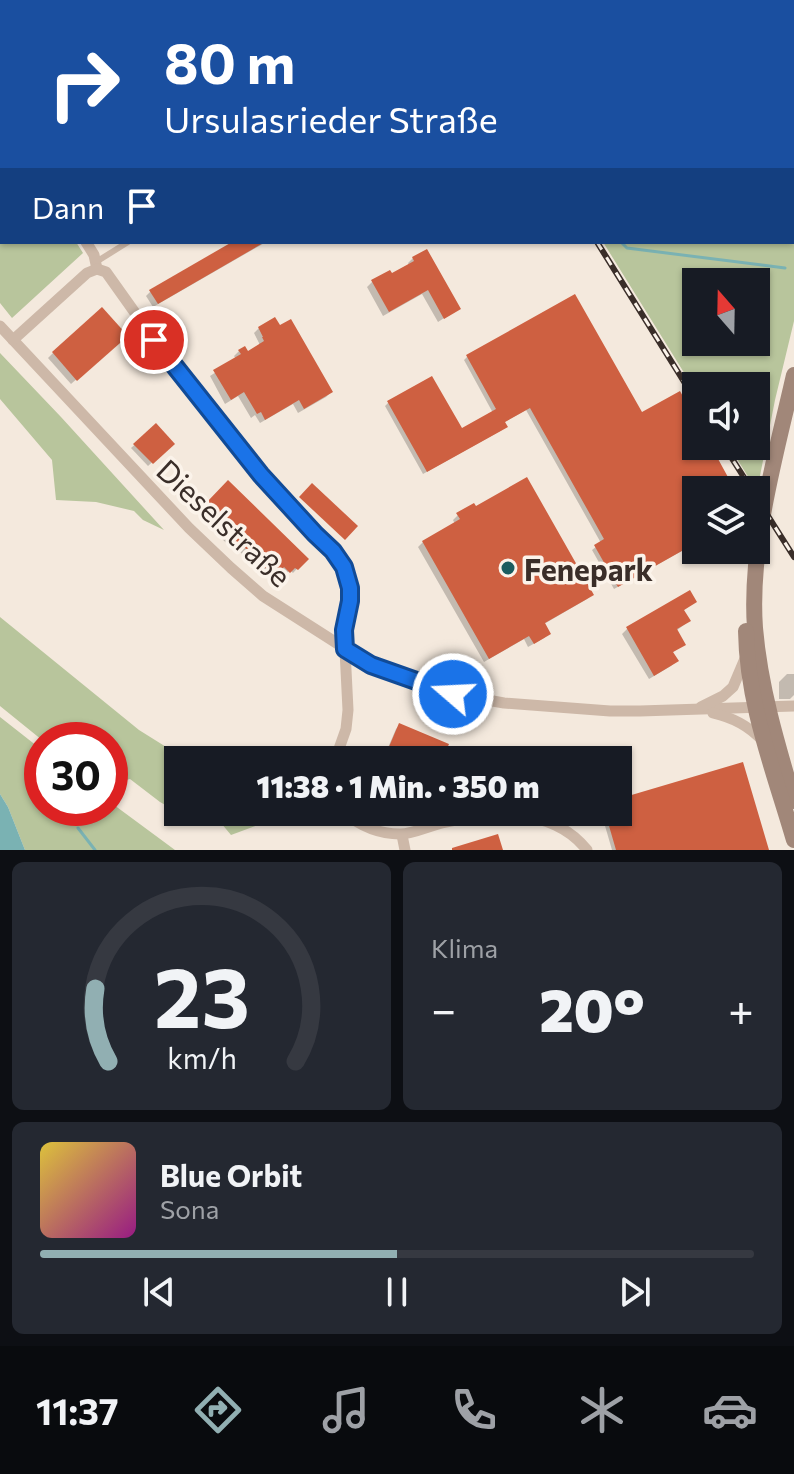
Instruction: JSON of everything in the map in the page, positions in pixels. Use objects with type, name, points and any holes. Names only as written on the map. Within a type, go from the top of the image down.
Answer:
[{"type":"main road","points":[[770,485],[794,375]]},
{"type":"main road","points":[[751,564],[747,654],[761,707],[794,801]]},
{"type":"main road","points":[[757,564],[755,626],[764,743],[794,840]]},
{"type":"street","points":[[87,244],[96,265],[106,272],[170,362],[256,469],[333,551],[344,567],[350,588],[344,630],[348,710],[340,746]]},
{"type":"street","points":[[13,340],[96,265]]},
{"type":"street","name":"Dieselstraße","points":[[0,326],[189,528],[231,568],[263,596],[371,665],[453,694],[478,699],[610,711],[794,706]]},
{"type":"street","name":"Dieselstraße","points":[[697,709],[723,696],[733,687],[747,654]]},
{"type":"street","name":"Dieselstraße","points":[[697,709],[739,722],[755,732],[764,743]]},
{"type":"street","points":[[364,826],[402,835],[474,816],[502,814],[531,817],[566,830],[587,850]]},
{"type":"street","points":[[402,835],[405,850]]},
{"type":"lane","points":[[96,265],[125,244]]},
{"type":"green space","points":[[0,244],[77,244],[83,253],[12,318],[0,303]]},
{"type":"green space","points":[[604,244],[794,244],[794,321],[770,425],[770,372],[684,372]]},
{"type":"green space","points":[[0,353],[164,530],[143,520],[134,511],[96,502],[56,500],[52,460],[0,399]]},
{"type":"green space","points":[[738,460],[763,460],[760,476],[748,476]]},
{"type":"green space","points":[[0,617],[139,730],[165,746],[164,804],[128,780],[128,722],[24,722],[24,725],[0,706]]},
{"type":"green space","points":[[0,717],[24,736],[24,826],[128,826],[128,815],[175,850],[25,850],[0,794]]},
{"type":"green space","points":[[224,826],[255,826],[231,835]]},
{"type":"water","points":[[0,794],[8,807],[25,850],[0,850]]},
{"type":"building","points":[[229,244],[262,244],[158,304],[149,290]]},
{"type":"building","points":[[427,249],[461,309],[444,319],[428,290],[389,312],[371,280],[414,261],[412,257]]},
{"type":"building","points":[[575,294],[642,412],[680,391],[682,460],[719,460],[727,476],[682,476],[682,551],[618,587],[594,545],[604,539],[530,408],[505,422],[508,427],[427,472],[387,401],[432,376],[462,428],[496,409],[466,355]]},
{"type":"building","points":[[102,307],[128,336],[77,381],[52,352]]},
{"type":"building","points":[[275,317],[280,325],[291,319],[333,392],[304,409],[299,400],[265,420],[261,412],[257,414],[244,392],[231,400],[213,370],[241,354],[238,350],[245,346],[248,351],[264,341],[258,327]]},
{"type":"building","points":[[156,423],[175,444],[153,464],[133,444]]},
{"type":"building","name":"Fenepark","points":[[527,477],[594,595],[545,623],[551,634],[534,644],[529,636],[489,659],[422,541],[460,519],[456,513],[474,503],[476,506]]},
{"type":"building","points":[[228,480],[309,559],[298,570],[295,568],[290,573],[284,567],[280,572],[276,568],[271,573],[242,545],[239,548],[211,522],[219,514],[207,502]]},
{"type":"building","points":[[312,483],[358,526],[345,540],[299,497]]},
{"type":"building","points":[[690,590],[697,602],[684,610],[691,621],[677,629],[686,645],[673,652],[679,661],[654,676],[626,627]]},
{"type":"building","points":[[399,723],[449,744],[448,746],[389,746]]},
{"type":"building","points":[[743,762],[769,850],[616,850],[609,826],[632,826],[632,795]]},
{"type":"building","points":[[498,834],[503,850],[452,850],[452,848]]},
{"type":"waterway","points":[[623,244],[627,248],[785,268]]},
{"type":"waterway","points":[[78,828],[95,850]]},
{"type":"railway","points":[[598,244],[682,379]]},
{"type":"railway","points":[[733,460],[743,476]]},
{"type":"railway","points":[[770,519],[794,557]]},
{"type":"place","name":"Fenepark","points":[[508,568]]},
{"type":"route","points":[[154,340],[261,475],[333,551],[344,567],[350,588],[344,630],[345,649],[371,665],[453,694]]}]
